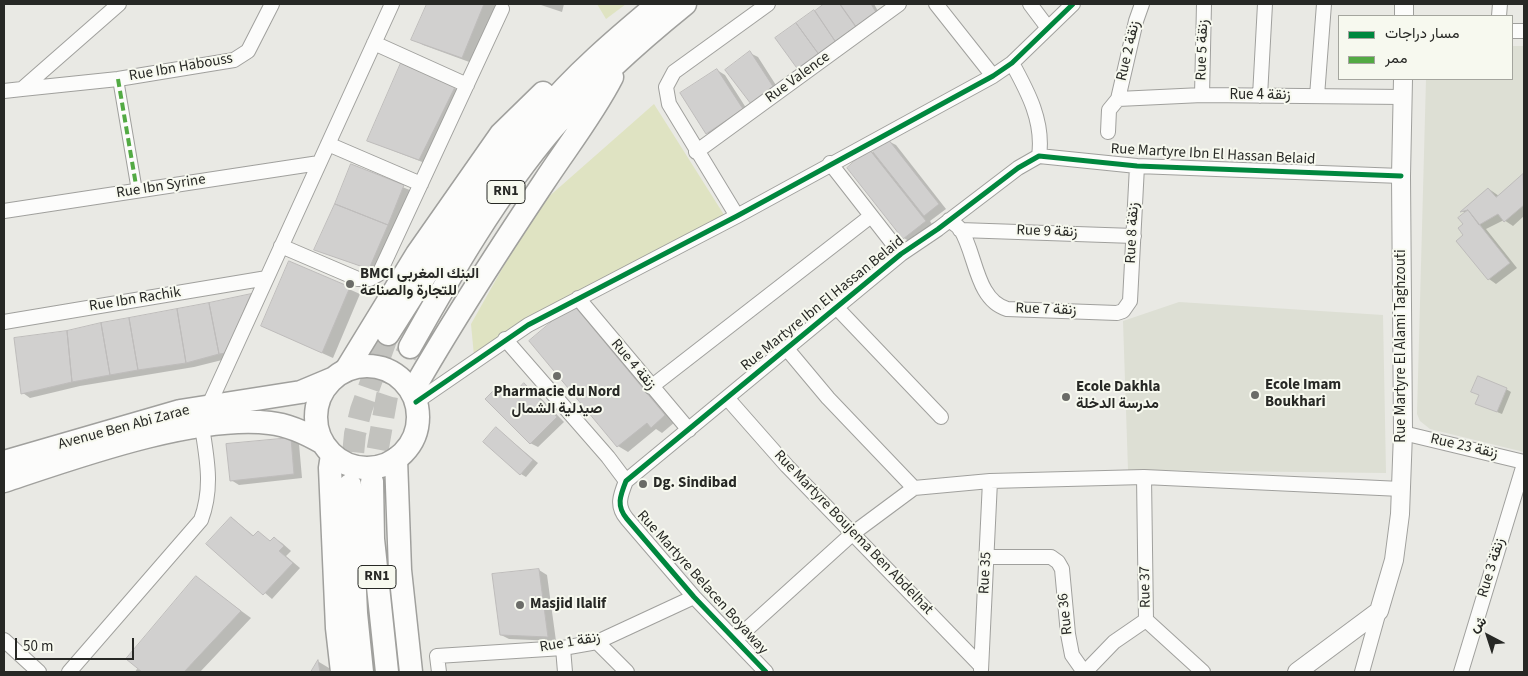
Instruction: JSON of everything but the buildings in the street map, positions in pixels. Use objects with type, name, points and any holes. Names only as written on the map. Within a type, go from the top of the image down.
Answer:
[{"type":"main road","name":"RN1","points":[[410,347],[470,246],[519,172],[614,51],[658,4]]},
{"type":"main road","name":"RN1","points":[[388,334],[509,154],[541,114],[614,51],[685,4]]},
{"type":"main road","points":[[339,375],[361,366],[376,367],[390,371],[403,380],[414,397],[418,418],[415,434],[408,448],[396,459],[380,466],[363,468],[347,464],[328,449],[317,430],[315,416],[320,396],[339,375],[417,254],[501,134],[571,68],[614,51]]},
{"type":"main road","points":[[414,397],[468,297],[558,161],[597,107],[614,51]]},
{"type":"main road","name":"Avenue Ben Abi Zarae","points":[[4,481],[148,438],[205,417],[301,392],[339,375]]},
{"type":"main road","name":"Avenue Ben Abi Zarae","points":[[4,462],[180,411],[237,422],[270,423],[301,430],[328,449]]},
{"type":"main road","points":[[328,449],[336,608],[342,672]]},
{"type":"main road","points":[[396,459],[400,570],[411,672]]},
{"type":"main road","name":"RN1","points":[[372,482],[373,539],[387,672]]},
{"type":"main road","name":"RN1","points":[[350,485],[356,612],[362,672]]},
{"type":"street","points":[[22,89],[119,4]]},
{"type":"street","name":"Rue Ibn Habouss","points":[[4,91],[118,79],[239,58],[251,46],[272,4]]},
{"type":"street","points":[[69,672],[201,520],[207,504],[210,476],[205,417],[392,4]]},
{"type":"street","points":[[737,216],[696,152],[666,96],[669,78],[674,72],[768,4]]},
{"type":"street","name":"Rue Valence","points":[[696,152],[899,4]]},
{"type":"street","points":[[936,4],[993,76]]},
{"type":"street","points":[[1030,4],[1048,28]]},
{"type":"street","points":[[414,397],[465,370],[505,340],[578,298],[737,216],[830,163],[993,76],[1012,63],[1073,4]]},
{"type":"street","name":"Rue 2 زنقة","points":[[1108,132],[1109,110],[1118,99],[1136,21],[1142,4]]},
{"type":"street","name":"Rue 5 زنقة","points":[[1202,96],[1204,4]]},
{"type":"street","points":[[1260,96],[1265,4]]},
{"type":"street","points":[[1317,96],[1324,4]]},
{"type":"street","points":[[281,246],[358,279],[370,279],[382,270],[502,9]]},
{"type":"street","points":[[374,43],[467,85]]},
{"type":"street","points":[[1012,63],[1039,123],[1041,136],[1039,156]]},
{"type":"street","points":[[118,79],[136,190]]},
{"type":"street","name":"Rue Martyre El Alami Taghzouti","points":[[1379,611],[1394,560],[1402,488],[1401,176],[1403,80]]},
{"type":"street","name":"Rue 4 زنقة","points":[[1118,99],[1202,96],[1403,97]]},
{"type":"street","points":[[328,144],[421,184]]},
{"type":"street","name":"Rue Martyre Ibn El Hassan Belaid","points":[[626,481],[901,254],[1018,168],[1039,156],[1137,166],[1401,176]]},
{"type":"street","name":"Rue Ibn Syrine","points":[[4,210],[319,163]]},
{"type":"street","points":[[830,163],[901,254]]},
{"type":"street","name":"Rue 8 زنقة","points":[[1130,301],[1137,166]]},
{"type":"street","points":[[651,387],[871,216]]},
{"type":"street","name":"Rue 7 زنقة","points":[[949,220],[960,230],[986,292],[998,306],[1007,309],[1117,313],[1123,311],[1130,301]]},
{"type":"street","name":"Rue 9 زنقة","points":[[960,230],[1134,236]]},
{"type":"street","name":"Rue Ibn Rachik","points":[[4,322],[267,278]]},
{"type":"street","name":"Rue 4 زنقة","points":[[578,298],[689,430]]},
{"type":"street","points":[[837,308],[941,417]]},
{"type":"street","points":[[505,340],[608,457],[626,481]]},
{"type":"street","points":[[787,349],[828,398],[914,488]]},
{"type":"street","name":"Rue Martyre Boujema Ben Abdelhat","points":[[728,398],[787,466],[980,669]]},
{"type":"street","name":"Rue 23 زنقة","points":[[1403,433],[1524,463]]},
{"type":"street","name":"Rue 3 زنقة","points":[[1460,672],[1524,463]]},
{"type":"street","points":[[736,639],[852,534],[914,488],[990,481],[1144,478],[1402,488]]},
{"type":"street","name":"Rue 37","points":[[1144,478],[1146,620],[1203,672]]},
{"type":"street","name":"Rue Martyre Belacen Boyaway","points":[[626,481],[619,502],[621,512],[694,597],[766,672]]},
{"type":"street","name":"Rue 35","points":[[980,669],[990,481]]},
{"type":"street","name":"Rue 36","points":[[987,556],[1051,557],[1058,562],[1062,569],[1068,634],[1072,655],[1085,672]]},
{"type":"street","name":"Rue 1 زنقة","points":[[439,672],[437,656],[563,648],[597,642],[694,597]]},
{"type":"street","points":[[1297,672],[1379,611]]},
{"type":"street","points":[[1362,672],[1379,611]]},
{"type":"street","points":[[1085,672],[1114,642],[1146,620]]},
{"type":"street","points":[[4,640],[39,672]]},
{"type":"street","points":[[597,642],[627,672]]},
{"type":"street","points":[[563,648],[565,672]]},
{"type":"shaded area","points":[[1513,46],[1524,46],[1524,452],[1430,429],[1420,421],[1417,414],[1426,80],[1513,80]]},
{"type":"shaded area","name":"Ecole Imam Boukhari","points":[[1179,302],[1383,315],[1386,473],[1128,470],[1123,321]]},
{"type":"green space","points":[[597,4],[626,4],[606,19]]},
{"type":"green space","points":[[654,104],[726,218],[474,356],[471,324],[537,207]]},
{"type":"tunnel","points":[[350,485],[355,434],[361,410],[388,334]]},
{"type":"tunnel","points":[[372,482],[387,396],[392,381],[410,347]]},
{"type":"marked path","points":[[118,79],[137,191]]},
{"type":"cycle path","points":[[416,402],[528,325],[737,216],[993,76],[1012,63],[1073,4]]},
{"type":"cycle path","points":[[766,672],[694,597],[627,519],[620,505],[622,491],[626,481],[901,254],[938,229],[1018,168],[1039,156],[1137,166],[1401,176]]},
{"type":"place","name":"BMCI البنك المغربي للتجارة والصناعة","points":[[350,284]]},
{"type":"place","name":"Pharmacie du Nord صيدلية الشمال","points":[[557,376]]},
{"type":"place","name":"Ecole Imam Boukhari","points":[[1255,395]]},
{"type":"place","name":"Ecole Dakhla مدرسة الدخلة","points":[[1066,397]]},
{"type":"place","name":"Dg. Sindibad","points":[[643,484]]},
{"type":"place","name":"Masjid Ilalif","points":[[520,605]]}]
